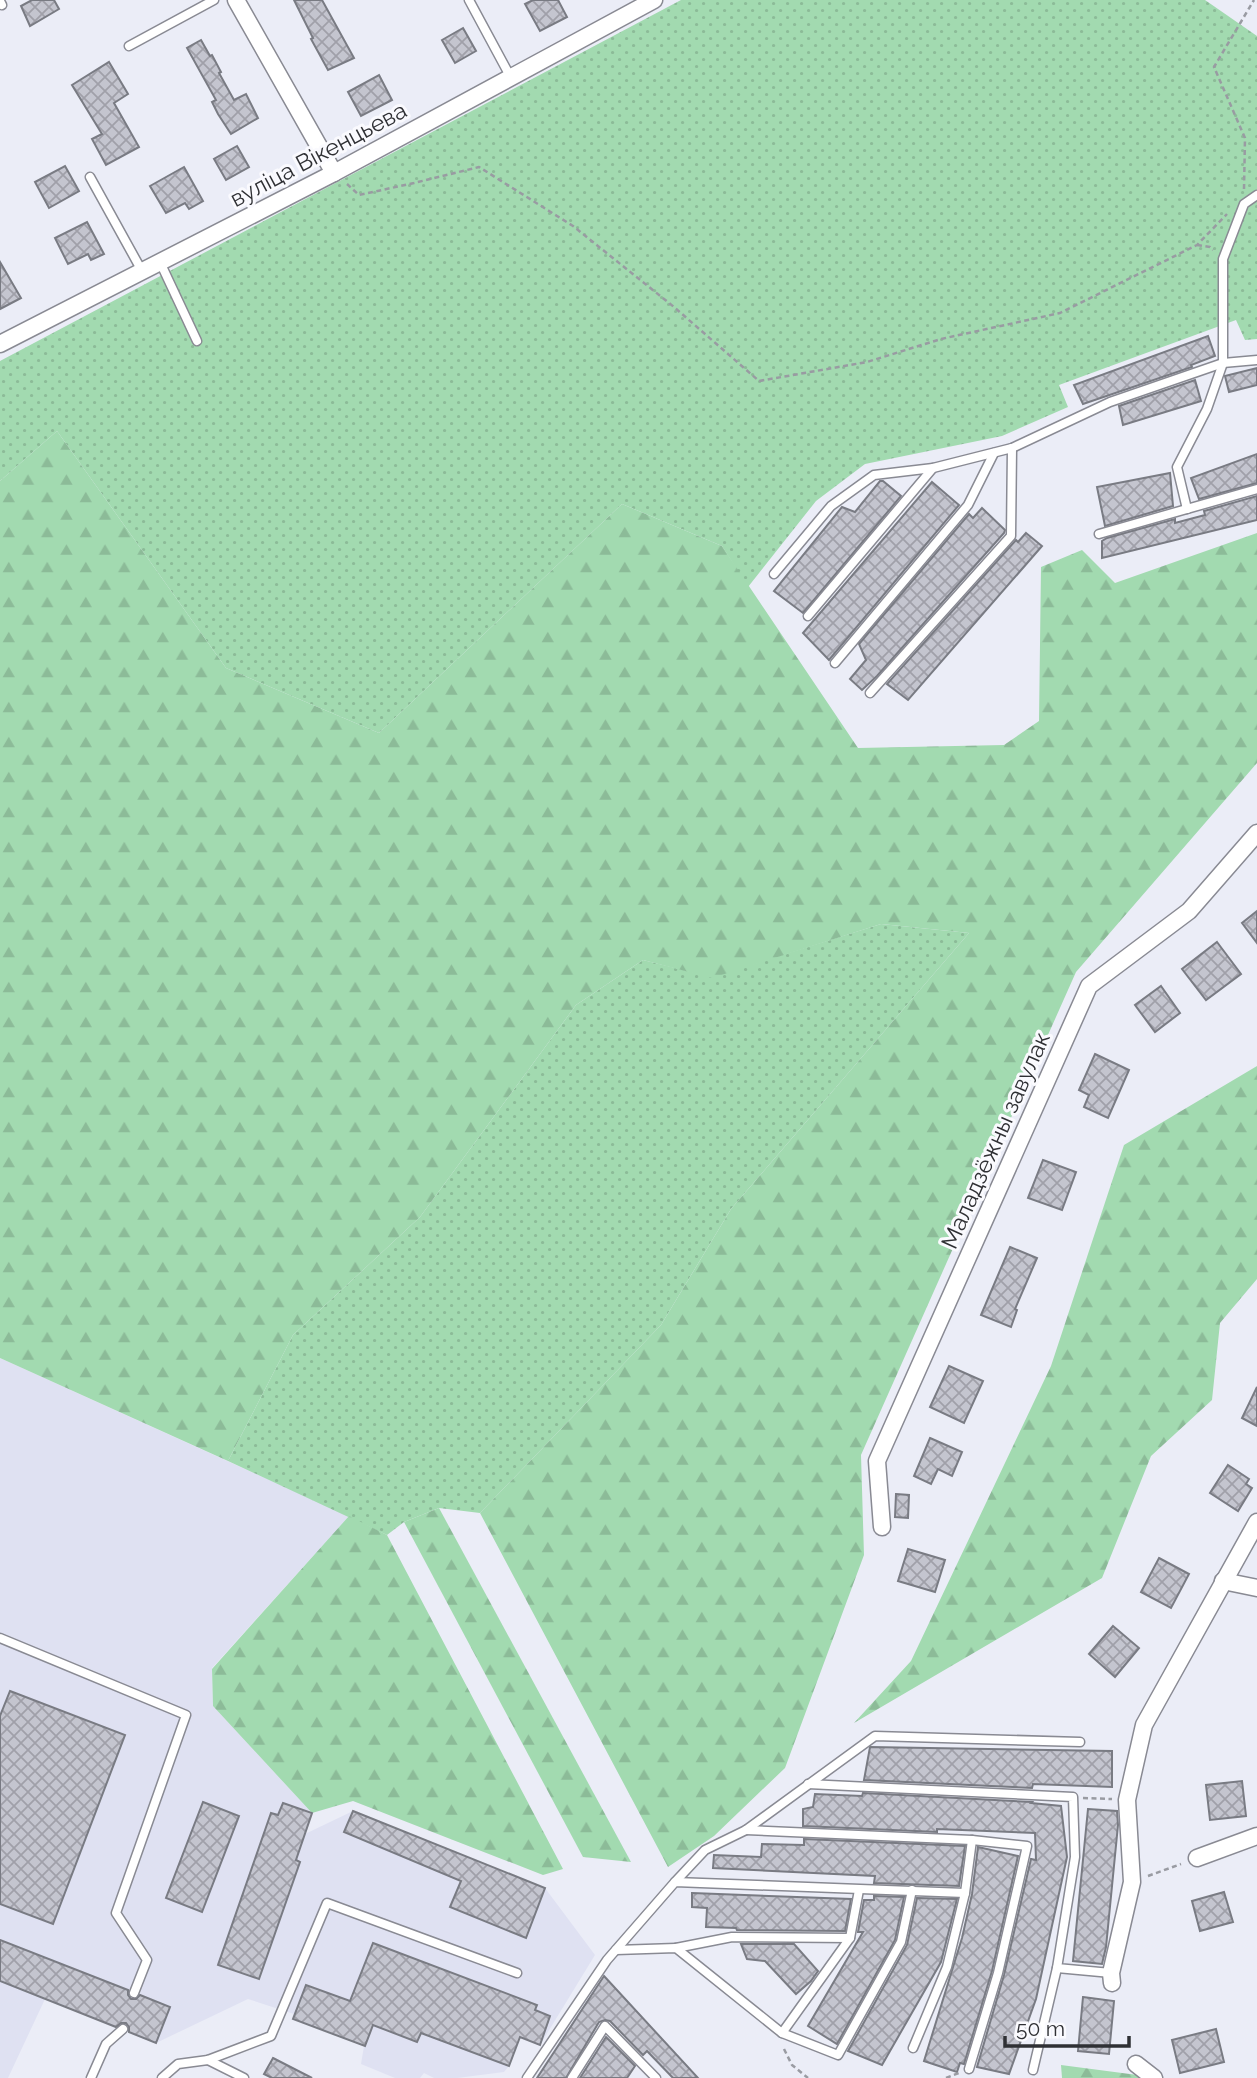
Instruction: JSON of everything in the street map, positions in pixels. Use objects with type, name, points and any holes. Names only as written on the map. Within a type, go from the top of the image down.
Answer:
[{"type":"street","points":[[236,0],[334,173]]},
{"type":"street","name":"вуліца Вікенцьева","points":[[0,344],[334,173],[654,0]]},
{"type":"street","name":"Маладзёжны завулак","points":[[882,1527],[877,1461],[1089,986],[1189,911],[1257,833]]},
{"type":"street","points":[[1112,1978],[1132,1882],[1127,1800],[1144,1724],[1257,1522]]},
{"type":"street","points":[[1223,1581],[1257,1587]]},
{"type":"street","points":[[1197,1858],[1257,1836]]},
{"type":"street","points":[[1136,2064],[1154,2078]]},
{"type":"lane","points":[[129,46],[214,0]]},
{"type":"lane","points":[[469,0],[510,76]]},
{"type":"lane","points":[[90,177],[142,271]]},
{"type":"lane","points":[[1187,509],[1177,467],[1208,409],[1223,363],[1223,259],[1244,204],[1257,195]]},
{"type":"lane","points":[[160,262],[197,341]]},
{"type":"lane","points":[[774,574],[831,506],[874,475],[933,468],[1012,448],[1110,402],[1223,363],[1257,360]]},
{"type":"lane","points":[[870,693],[1011,536],[1012,448]]},
{"type":"lane","points":[[835,663],[968,505],[994,453]]},
{"type":"lane","points":[[808,616],[933,468]]},
{"type":"lane","points":[[1099,534],[1257,489]]},
{"type":"lane","points":[[0,1638],[186,1715],[116,1913],[147,1960],[134,1993]]},
{"type":"lane","points":[[527,2078],[616,1950],[705,1850],[746,1830],[875,1735],[1080,1742]]},
{"type":"lane","points":[[808,1784],[1073,1797],[1074,1857],[1057,1968],[1033,2070]]},
{"type":"lane","points":[[746,1830],[972,1840],[1027,1846],[998,1973],[969,2069]]},
{"type":"lane","points":[[913,2048],[947,1967],[965,1893],[972,1840]]},
{"type":"lane","points":[[675,1882],[965,1893]]},
{"type":"lane","points":[[782,2033],[850,1938],[859,1890]]},
{"type":"lane","points":[[676,1948],[782,2033],[838,2055],[901,1942],[912,1890]]},
{"type":"lane","points":[[162,2078],[178,2064],[208,2060],[271,2036],[327,1903],[517,1973]]},
{"type":"lane","points":[[616,1950],[676,1948],[732,1937],[850,1938]]},
{"type":"lane","points":[[1057,1968],[1112,1978]]},
{"type":"lane","points":[[572,2078],[605,2026],[656,2078]]},
{"type":"lane","points":[[91,2078],[106,2044],[123,2029]]},
{"type":"lane","points":[[208,2060],[244,2078]]},
{"type":"lane","points":[[642,2078],[648,2069]]},
{"type":"path","points":[[334,173],[359,195],[479,167],[573,226],[674,307],[759,381],[867,362],[941,339],[1060,313],[1197,245],[1222,217],[1244,204],[1245,138],[1214,67],[1254,0]]},
{"type":"path","points":[[1197,245],[1210,247],[1223,259]]},
{"type":"path","points":[[1073,1797],[1127,1800]]},
{"type":"path","points":[[1132,1882],[1197,1858]]},
{"type":"path","points":[[774,2026],[792,2065],[808,2078]]},
{"type":"shaded area","points":[[0,1358],[349,1516],[212,1668],[213,1706],[312,1813],[305,1834],[353,1811],[545,1888],[595,1955],[540,2045],[520,2037],[504,2072],[457,2078],[434,2078],[424,2073],[420,2078],[395,2078],[361,2064],[364,2046],[293,2019],[294,2014],[248,1999],[156,2043],[45,1999],[8,2078],[0,2078]]},
{"type":"green space","points":[[681,0],[1205,0],[1257,36],[1257,339],[1245,340],[1236,320],[1059,385],[1068,407],[1002,436],[865,464],[816,501],[748,587],[722,546],[622,504],[379,733],[226,668],[57,431],[0,481],[0,361]]},
{"type":"green space","points":[[57,431],[226,668],[379,733],[622,504],[722,546],[858,748],[1004,745],[1039,721],[1041,567],[1082,550],[1115,583],[1257,533],[1257,763],[1076,972],[861,1455],[864,1555],[785,1768],[714,1836],[668,1867],[480,1513],[661,1325],[731,1209],[969,933],[881,924],[712,978],[643,960],[576,1005],[420,1217],[293,1335],[228,1461],[0,1358],[0,481]]},
{"type":"green space","points":[[881,924],[969,933],[731,1209],[661,1325],[480,1513],[439,1508],[404,1522],[387,1535],[228,1461],[293,1335],[420,1217],[576,1005],[643,960],[712,977]]},
{"type":"green space","points":[[1257,1066],[1257,1279],[1220,1323],[1212,1400],[1151,1456],[1102,1578],[854,1723],[911,1661],[1051,1366],[1124,1145]]},
{"type":"green space","points":[[439,1508],[631,1862],[583,1857],[404,1522]]},
{"type":"green space","points":[[349,1516],[387,1535],[563,1869],[543,1875],[353,1801],[312,1813],[213,1706],[212,1669]]},
{"type":"green space","points":[[1061,2065],[1145,2076],[1147,2078],[1062,2078]]},
{"type":"building","points":[[32,0],[54,0],[59,9],[30,26],[21,6]]},
{"type":"building","points":[[294,0],[322,0],[354,58],[328,70]]},
{"type":"building","points":[[533,0],[558,0],[567,17],[540,31],[525,4]]},
{"type":"building","points":[[463,28],[476,51],[455,63],[442,40]]},
{"type":"building","points":[[201,40],[210,56],[212,55],[234,100],[246,94],[258,118],[231,134],[218,114],[212,102],[216,100],[187,48]]},
{"type":"building","points":[[109,62],[128,94],[114,103],[139,147],[106,165],[92,139],[102,134],[72,85]]},
{"type":"building","points":[[379,75],[392,100],[361,116],[348,92]]},
{"type":"building","points":[[237,146],[249,167],[226,180],[214,159]]},
{"type":"building","points":[[65,166],[79,191],[49,208],[35,182]]},
{"type":"building","points":[[184,167],[203,201],[189,209],[185,203],[166,213],[150,186]]},
{"type":"building","points":[[87,222],[104,254],[91,260],[88,254],[68,264],[55,238]]},
{"type":"building","points":[[0,262],[21,298],[0,309]]},
{"type":"building","points":[[1208,336],[1215,356],[1191,365],[1192,367],[1083,404],[1074,385]]},
{"type":"building","points":[[1257,368],[1257,385],[1229,392],[1225,376]]},
{"type":"building","points":[[1195,380],[1201,401],[1123,425],[1119,406]]},
{"type":"building","points":[[1257,454],[1257,483],[1199,499],[1191,478]]},
{"type":"building","points":[[1170,473],[1173,506],[1105,526],[1097,487]]},
{"type":"building","points":[[880,481],[901,496],[803,613],[774,591],[842,507],[855,512]]},
{"type":"building","points":[[932,482],[959,505],[829,660],[803,633]]},
{"type":"building","points":[[1257,496],[1257,520],[1102,558],[1102,541],[1107,538],[1175,519],[1175,523],[1205,515],[1204,511]]},
{"type":"building","points":[[982,508],[1005,530],[1004,533],[862,690],[850,679],[866,660],[859,644],[969,514],[973,518]]},
{"type":"building","points":[[1026,533],[1042,546],[908,700],[887,684],[1016,540],[1018,542]]},
{"type":"building","points":[[1257,911],[1257,943],[1242,923]]},
{"type":"building","points":[[1217,942],[1241,974],[1206,1000],[1182,969]]},
{"type":"building","points":[[1161,986],[1180,1013],[1155,1032],[1135,1005]]},
{"type":"building","points":[[1095,1054],[1129,1070],[1108,1118],[1084,1107],[1089,1095],[1079,1090]]},
{"type":"building","points":[[1043,1160],[1076,1172],[1062,1210],[1028,1198]]},
{"type":"building","points":[[1010,1247],[1037,1258],[1015,1309],[1017,1310],[1011,1327],[981,1315]]},
{"type":"building","points":[[949,1366],[983,1381],[964,1423],[930,1407]]},
{"type":"building","points":[[1257,1387],[1257,1426],[1242,1418]]},
{"type":"building","points":[[930,1438],[962,1452],[952,1476],[938,1469],[931,1484],[914,1476]]},
{"type":"building","points":[[1228,1465],[1249,1479],[1246,1484],[1252,1488],[1238,1511],[1210,1493]]},
{"type":"building","points":[[896,1494],[909,1495],[908,1518],[895,1517]]},
{"type":"building","points":[[908,1549],[945,1560],[935,1592],[898,1581]]},
{"type":"building","points":[[1159,1558],[1189,1574],[1171,1608],[1141,1592]]},
{"type":"building","points":[[1113,1626],[1139,1648],[1115,1677],[1089,1654]]},
{"type":"building","points":[[10,1691],[125,1735],[53,1924],[0,1904],[0,1716]]},
{"type":"building","points":[[870,1747],[1112,1751],[1112,1787],[1033,1784],[1032,1788],[864,1780]]},
{"type":"building","points":[[1242,1781],[1246,1816],[1210,1820],[1206,1785]]},
{"type":"building","points":[[863,1793],[1061,1806],[1067,1857],[1036,1999],[1009,2074],[977,2067],[1004,1975],[1031,1859],[1036,1860],[1035,1833],[803,1826],[803,1809],[813,1807],[815,1794],[862,1796]]},
{"type":"building","points":[[203,1802],[239,1816],[202,1912],[166,1898]]},
{"type":"building","points":[[283,1803],[312,1813],[296,1860],[300,1862],[259,1979],[218,1965],[271,1813],[278,1815]]},
{"type":"building","points":[[1088,1809],[1117,1811],[1118,1825],[1102,1964],[1073,1961]]},
{"type":"building","points":[[353,1811],[545,1888],[526,1938],[450,1907],[461,1881],[344,1832]]},
{"type":"building","points":[[804,1839],[965,1846],[959,1886],[874,1883],[875,1876],[713,1868],[714,1855],[761,1857],[762,1844],[804,1845]]},
{"type":"building","points":[[978,1847],[1018,1856],[992,1971],[964,2064],[960,2063],[957,2072],[924,2061],[962,1938],[972,1894]]},
{"type":"building","points":[[1224,1892],[1233,1922],[1200,1931],[1192,1901]]},
{"type":"building","points":[[692,1893],[851,1899],[845,1931],[737,1930],[706,1927],[707,1908],[692,1907]]},
{"type":"building","points":[[874,1896],[904,1897],[895,1940],[837,2044],[808,2026],[863,1932],[858,1932],[864,1900],[874,1900]]},
{"type":"building","points":[[917,1898],[957,1899],[941,1962],[882,2065],[848,2051],[907,1945]]},
{"type":"building","points":[[0,1940],[128,1990],[131,1999],[140,1995],[170,2007],[156,2043],[129,2032],[126,2023],[116,2027],[0,1981]]},
{"type":"building","points":[[373,1943],[537,2005],[535,2010],[550,2016],[540,2045],[520,2037],[509,2066],[421,2033],[417,2042],[373,2025],[365,2046],[293,2019],[306,1985],[350,2001]]},
{"type":"building","points":[[741,1944],[794,1944],[818,1971],[796,1994],[765,1961],[747,1959]]},
{"type":"building","points":[[604,1976],[698,2078],[673,2078],[647,2051],[643,2055],[610,2021],[605,2020],[599,2022],[566,2078],[537,2078]]},
{"type":"building","points":[[1083,1997],[1114,2001],[1109,2054],[1078,2051]]},
{"type":"building","points":[[1216,2029],[1224,2062],[1180,2073],[1172,2040]]},
{"type":"building","points":[[606,2037],[635,2066],[627,2078],[580,2078]]},
{"type":"building","points":[[273,2058],[312,2078],[272,2078],[264,2074]]}]
